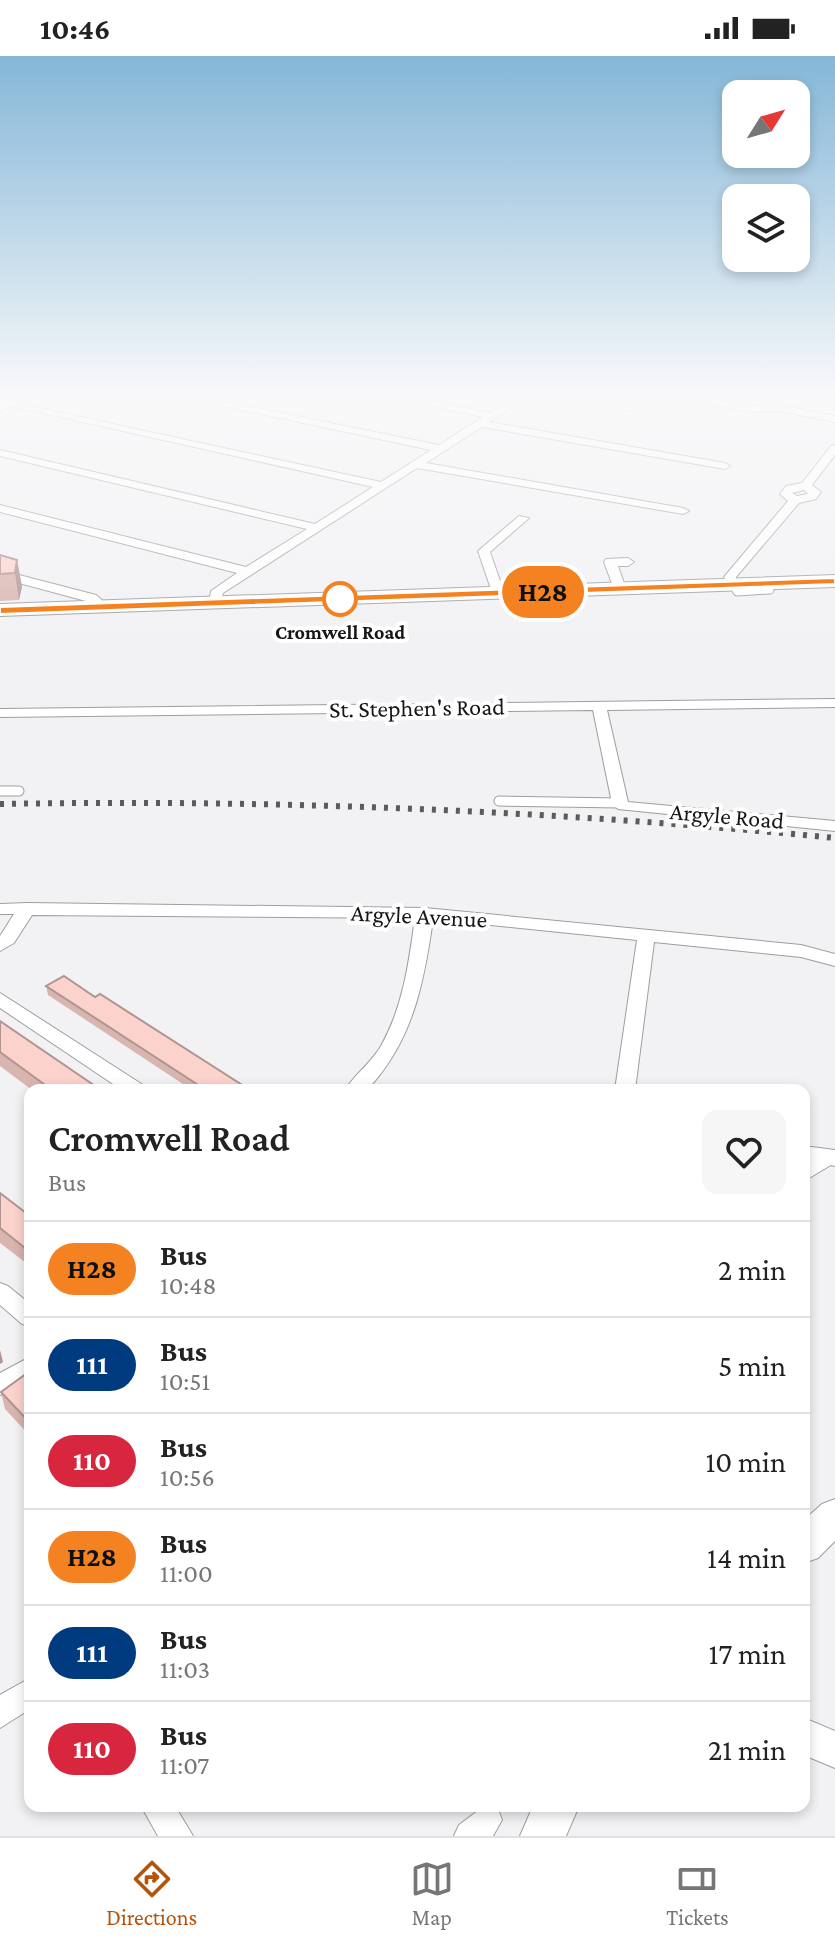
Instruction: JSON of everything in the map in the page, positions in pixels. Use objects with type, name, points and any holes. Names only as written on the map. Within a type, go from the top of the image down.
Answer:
[{"type":"main road","points":[[0,610],[835,581]]},
{"type":"main road","points":[[810,1539],[835,1516]]},
{"type":"main road","points":[[542,1836],[554,1812]]},
{"type":"street","points":[[102,477],[319,528]]},
{"type":"street","points":[[343,477],[385,486]]},
{"type":"street","points":[[215,603],[217,591],[399,477]]},
{"type":"street","points":[[487,477],[683,511]]},
{"type":"street","points":[[733,585],[730,577],[795,500],[812,497],[815,492],[806,486],[813,477]]},
{"type":"street","points":[[0,508],[250,572]]},
{"type":"street","points":[[499,595],[484,551],[523,518]]},
{"type":"street","points":[[620,589],[610,562],[628,562]]},
{"type":"street","points":[[0,574],[91,598],[96,600],[96,607]]},
{"type":"street","name":"St. Stephen's Road","points":[[0,713],[835,703]]},
{"type":"street","points":[[599,706],[620,803]]},
{"type":"street","name":"Argyle Road","points":[[620,803],[835,826]]},
{"type":"street","points":[[0,945],[8,939],[27,908]]},
{"type":"street","name":"Argyle Avenue","points":[[0,909],[425,913],[801,951],[835,960]]},
{"type":"street","points":[[362,1084],[377,1070],[396,1038],[414,992],[425,913]]},
{"type":"street","points":[[626,1084],[646,936]]},
{"type":"street","points":[[0,999],[127,1084]]},
{"type":"street","points":[[810,1155],[831,1158]]},
{"type":"street","points":[[810,1170],[831,1158]]},
{"type":"street","points":[[0,1292],[24,1312]]},
{"type":"street","points":[[0,1385],[24,1371]]},
{"type":"street","points":[[0,1713],[24,1696]]},
{"type":"street","points":[[810,1739],[835,1750]]},
{"type":"street","points":[[160,1812],[177,1836]]},
{"type":"lane","points":[[0,791],[19,791]]},
{"type":"lane","points":[[499,801],[620,803]]},
{"type":"building","points":[[0,555],[17,560],[15,573],[0,574]]},
{"type":"building","points":[[64,976],[95,997],[100,994],[241,1084],[197,1084],[46,986]]},
{"type":"building","points":[[0,1021],[92,1084],[44,1084],[0,1052]]},
{"type":"building","points":[[0,1193],[24,1211],[24,1247],[0,1228]]},
{"type":"building","points":[[24,1375],[24,1417],[1,1392]]},
{"type":"railway","points":[[0,804],[209,803],[418,809],[626,821],[835,838]]},
{"type":"bus line","name":"H28","points":[[0,610],[835,581]]},
{"type":"place","name":"Cromwell Road","points":[[340,599]]}]
